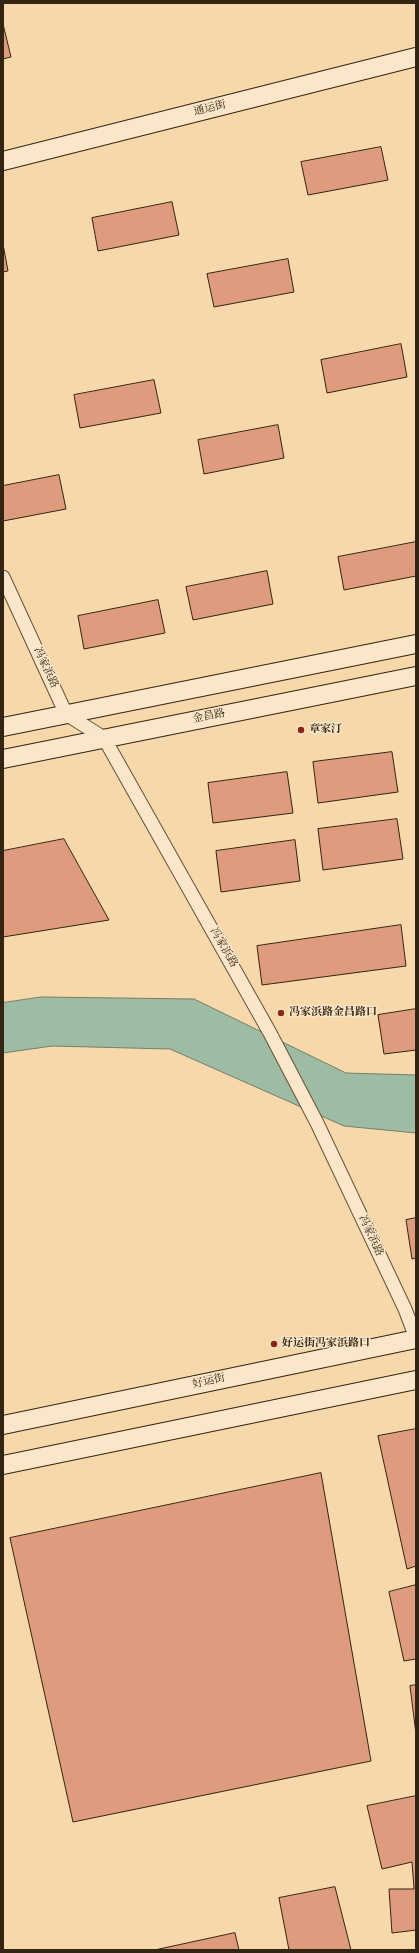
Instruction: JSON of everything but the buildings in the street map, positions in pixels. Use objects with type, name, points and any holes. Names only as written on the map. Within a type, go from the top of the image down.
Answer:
[{"type":"street","name":"通运街","points":[[3,161],[416,57]]},
{"type":"street","name":"冯家浜路","points":[[3,577],[66,714],[104,738],[270,1033],[318,1124],[416,1338]]},
{"type":"street","points":[[3,727],[416,644]]},
{"type":"street","name":"金昌路","points":[[3,759],[416,676]]},
{"type":"street","name":"好运街","points":[[3,1425],[416,1338]]},
{"type":"street","points":[[3,1465],[416,1380]]},
{"type":"shaded area","points":[[41,997],[194,999],[346,1073],[416,1075],[416,1133],[344,1126],[170,1049],[52,1046],[3,1053],[3,1003]]},
{"type":"place","name":"章家汀","points":[[301,730]]},
{"type":"place","name":"冯家浜路金昌路口","points":[[281,1013]]},
{"type":"place","name":"好运街冯家浜路口","points":[[274,1344]]}]
